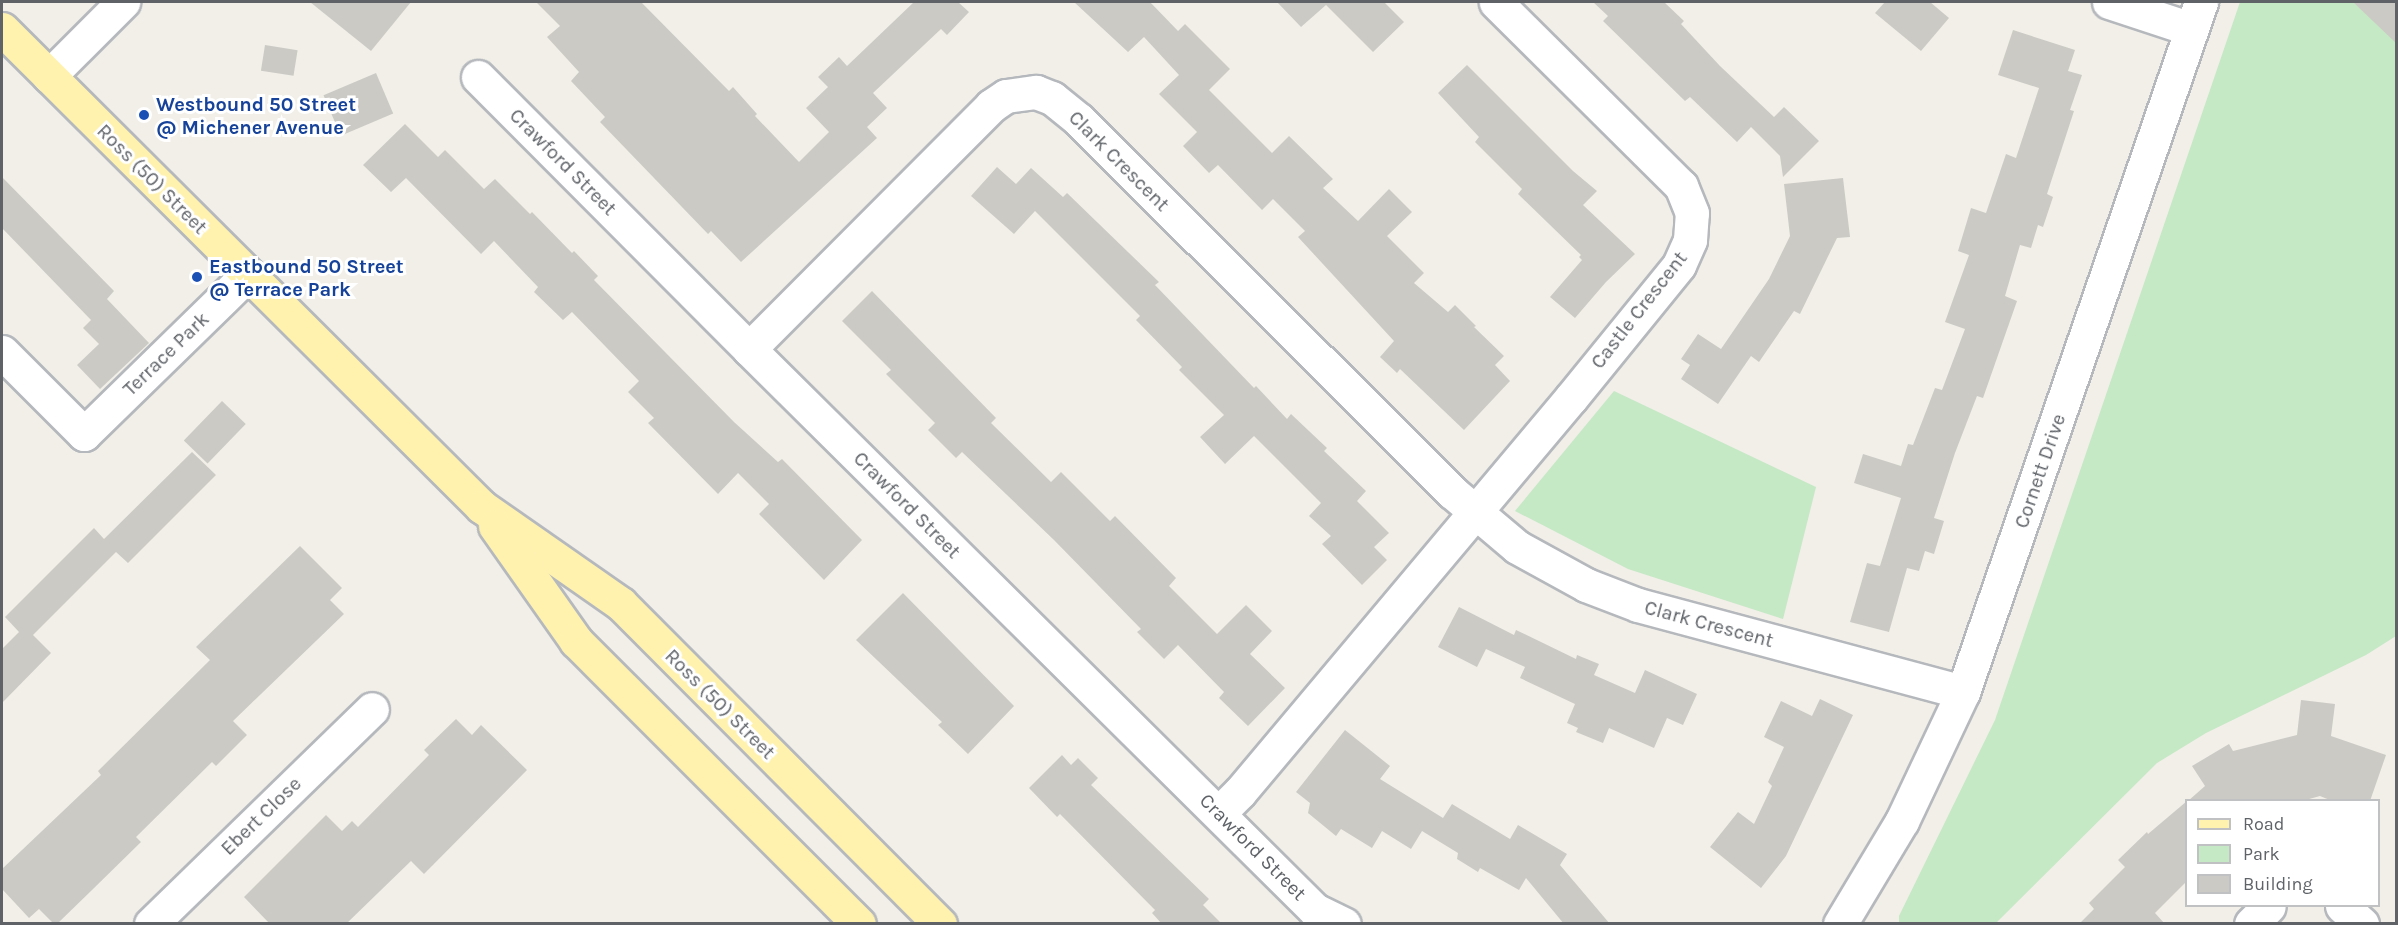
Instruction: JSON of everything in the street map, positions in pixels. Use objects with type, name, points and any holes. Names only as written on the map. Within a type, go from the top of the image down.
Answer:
[{"type":"main road","name":"Ross (50) Street","points":[[2,29],[482,507],[621,604],[940,924]]},
{"type":"main road","name":"Ross (50) Street","points":[[482,507],[576,641],[859,924]]},
{"type":"street","points":[[50,76],[123,2]]},
{"type":"street","name":"Castle Crescent","points":[[1475,513],[1679,265],[1686,253],[1693,226],[1688,199],[1681,186],[1496,2]]},
{"type":"street","points":[[2109,2],[2196,15]]},
{"type":"street","name":"Cornett Drive","points":[[1840,924],[1902,821],[1963,692],[2196,15]]},
{"type":"street","name":"Crawford Street","points":[[478,77],[1315,910],[1344,924]]},
{"type":"street","name":"Clark Crescent","points":[[749,349],[991,106],[1006,96],[1036,93],[1052,98],[1079,120],[1475,513],[1516,547],[1551,568],[1612,596],[1963,692]]},
{"type":"street","name":"Terrace Park","points":[[2,352],[84,434],[248,274]]},
{"type":"street","points":[[1219,813],[1475,513]]},
{"type":"street","name":"Ebert Close","points":[[151,924],[372,709]]},
{"type":"street","points":[[2251,924],[2268,907]]},
{"type":"street","points":[[2343,907],[2362,924]]},
{"type":"green space","points":[[2240,2],[2396,2],[2396,636],[2366,655],[2206,733],[2157,763],[1996,923],[1899,923],[1899,916],[1995,720]]},
{"type":"green space","points":[[1614,391],[1816,487],[1783,619],[1628,569],[1515,511]]},
{"type":"building","points":[[310,2],[411,2],[371,51]]},
{"type":"building","points":[[536,2],[641,2],[729,91],[733,87],[757,114],[755,116],[799,162],[829,132],[806,108],[828,87],[818,77],[839,57],[847,66],[914,2],[958,2],[969,12],[947,35],[941,29],[873,93],[887,108],[867,127],[877,138],[741,262],[711,231],[708,234],[600,122],[605,117],[571,81],[579,72],[547,37],[560,26]]},
{"type":"building","points":[[1074,2],[1150,2],[1178,31],[1185,24],[1230,69],[1209,90],[1272,153],[1289,136],[1333,179],[1323,188],[1358,221],[1389,189],[1412,212],[1387,236],[1424,273],[1414,283],[1448,312],[1455,305],[1476,326],[1474,327],[1504,356],[1495,365],[1510,381],[1464,430],[1400,369],[1397,373],[1380,357],[1394,341],[1298,237],[1305,231],[1273,199],[1262,210],[1218,165],[1209,173],[1183,146],[1197,132],[1159,94],[1179,75],[1144,37],[1128,52]]},
{"type":"building","points":[[1277,2],[1384,2],[1404,22],[1373,52],[1326,5],[1301,27]]},
{"type":"building","points":[[1593,2],[1664,2],[1684,21],[1681,24],[1720,66],[1774,117],[1784,107],[1819,141],[1783,177],[1780,156],[1751,127],[1737,142],[1690,97],[1685,101],[1603,21],[1608,16]]},
{"type":"building","points":[[1885,2],[1930,2],[1949,18],[1921,51],[1875,13]]},
{"type":"building","points":[[2353,2],[2397,2],[2397,44]]},
{"type":"building","points":[[2013,30],[2075,50],[2068,71],[2082,75],[2070,110],[2074,111],[2047,194],[2053,197],[2043,227],[2038,225],[2031,248],[2020,245],[2005,296],[2017,301],[1983,398],[1977,396],[1955,453],[1934,518],[1944,521],[1934,554],[1925,551],[1919,571],[1907,568],[1889,632],[1850,622],[1867,563],[1880,566],[1901,498],[1854,483],[1863,454],[1901,466],[1908,444],[1913,445],[1935,388],[1942,390],[1965,329],[1945,322],[1969,255],[1958,251],[1971,208],[1986,213],[2006,154],[2016,158],[2039,88],[1998,75]]},
{"type":"building","points":[[265,45],[298,50],[294,76],[261,71]]},
{"type":"building","points":[[1467,65],[1573,171],[1597,191],[1583,205],[1635,254],[1606,282],[1575,318],[1550,297],[1582,260],[1579,257],[1581,255],[1518,194],[1522,189],[1475,142],[1479,137],[1438,93]]},
{"type":"building","points":[[376,73],[393,114],[341,136],[324,95]]},
{"type":"building","points":[[405,124],[438,157],[445,150],[484,189],[495,179],[530,214],[532,212],[572,253],[574,251],[598,276],[594,280],[734,422],[778,462],[782,459],[862,540],[824,580],[759,514],[769,504],[738,473],[718,494],[648,423],[654,418],[628,392],[639,381],[572,312],[563,320],[534,292],[538,287],[494,241],[481,254],[406,178],[391,192],[363,165]]},
{"type":"building","points":[[997,167],[1016,184],[1031,168],[1063,197],[1067,193],[1159,282],[1155,285],[1254,388],[1256,386],[1287,419],[1291,414],[1327,448],[1324,451],[1366,491],[1357,501],[1389,533],[1374,547],[1387,560],[1362,585],[1322,544],[1331,536],[1309,516],[1321,503],[1254,436],[1225,464],[1200,437],[1224,415],[1179,370],[1182,367],[1136,320],[1140,316],[1035,211],[1014,234],[971,196]]},
{"type":"building","points":[[2,177],[114,291],[107,299],[149,343],[100,389],[77,365],[99,344],[83,328],[91,320],[2,228]]},
{"type":"building","points":[[1843,178],[1850,237],[1837,238],[1800,314],[1794,311],[1759,362],[1751,356],[1718,404],[1681,379],[1690,365],[1681,359],[1698,334],[1721,349],[1769,279],[1790,236],[1784,184]]},
{"type":"building","points":[[872,291],[996,418],[991,423],[1051,482],[1061,472],[1110,521],[1115,516],[1176,578],[1169,586],[1217,634],[1246,605],[1272,631],[1250,654],[1285,688],[1248,726],[1219,698],[1224,692],[1178,645],[1164,659],[1137,632],[1141,629],[1054,540],[962,452],[956,458],[928,430],[935,423],[886,374],[891,370],[842,321]]},
{"type":"building","points":[[222,401],[246,424],[208,463],[184,441]]},
{"type":"building","points":[[192,452],[216,475],[128,563],[116,552],[33,635],[51,653],[2,703],[2,649],[19,632],[5,617],[94,528],[104,539]]},
{"type":"building","points":[[300,546],[342,588],[330,600],[344,614],[233,721],[247,735],[216,766],[212,762],[136,837],[141,842],[57,924],[54,924],[39,909],[29,918],[2,889],[2,869],[101,775],[98,771],[210,660],[196,647]]},
{"type":"building","points":[[903,593],[1014,706],[968,754],[938,725],[942,722],[856,640]]},
{"type":"building","points":[[1459,607],[1514,635],[1516,630],[1576,659],[1577,655],[1599,664],[1594,675],[1635,693],[1645,670],[1697,694],[1683,725],[1667,718],[1654,748],[1609,728],[1603,743],[1576,732],[1578,728],[1567,723],[1575,704],[1520,678],[1525,667],[1486,649],[1477,667],[1438,647]]},
{"type":"building","points":[[1820,699],[1853,715],[1786,856],[1761,888],[1710,847],[1738,812],[1754,824],[1772,786],[1768,782],[1784,747],[1764,737],[1781,701],[1812,716]]},
{"type":"building","points":[[2301,700],[2335,704],[2331,736],[2386,755],[2371,799],[2327,799],[2320,796],[2309,799],[2190,799],[2205,786],[2192,766],[2229,744],[2233,751],[2297,735]]},
{"type":"building","points":[[456,719],[472,735],[481,725],[527,770],[424,874],[411,861],[346,924],[270,924],[244,897],[326,815],[342,831],[352,821],[358,827],[429,755],[424,750]]},
{"type":"building","points":[[1345,730],[1390,766],[1380,779],[1443,818],[1452,804],[1510,839],[1518,825],[1567,854],[1560,865],[1610,924],[1564,924],[1526,878],[1519,890],[1480,868],[1478,872],[1457,859],[1458,853],[1422,831],[1411,849],[1382,831],[1372,848],[1341,829],[1336,836],[1308,813],[1310,803],[1296,792]]},
{"type":"building","points":[[1062,755],[1071,765],[1078,758],[1098,778],[1091,785],[1209,899],[1203,905],[1222,924],[1162,924],[1152,913],[1155,910],[1060,814],[1057,817],[1029,788]]},
{"type":"building","points":[[2185,803],[2185,883],[2155,913],[2165,924],[2079,924],[2094,909],[2089,903],[2125,867],[2118,860],[2147,832],[2148,834]]},
{"type":"place","name":"Westbound 50 Street @ Michener Avenue","points":[[144,115]]},
{"type":"place","name":"Eastbound 50 Street @ Terrace Park","points":[[197,277]]}]
